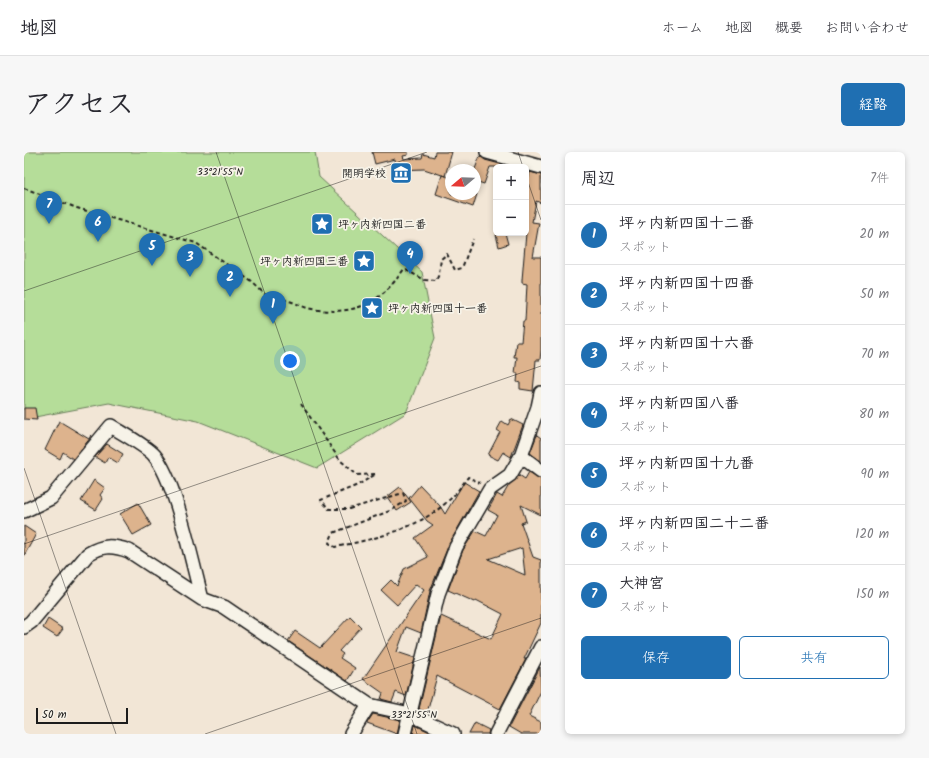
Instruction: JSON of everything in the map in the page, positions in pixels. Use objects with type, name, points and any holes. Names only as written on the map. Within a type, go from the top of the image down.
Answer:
[{"type":"street","points":[[487,152],[541,167]]},
{"type":"street","points":[[405,734],[438,594],[456,547],[490,489],[510,475],[521,456],[538,407],[541,393]]},
{"type":"street","points":[[24,511],[51,498],[111,426],[153,454],[162,467],[173,494],[202,599]]},
{"type":"street","points":[[521,456],[541,471]]},
{"type":"street","points":[[24,627],[31,622],[88,554],[98,548],[108,545],[129,551],[202,599],[224,607],[369,705],[410,714],[453,734]]},
{"type":"street","points":[[496,734],[541,647]]},
{"type":"street","points":[[351,734],[369,705]]},
{"type":"path","points":[[24,188],[77,208],[196,243],[252,282],[271,300],[288,300],[311,309],[334,312],[356,309],[382,296],[404,269],[425,280],[436,282],[440,274],[441,259],[447,254],[455,270],[462,268],[473,239]]},
{"type":"path","points":[[301,404],[340,460],[357,475],[376,474],[358,485],[321,500],[329,509],[349,509],[403,493],[406,500],[392,510],[334,533],[329,543],[335,547],[368,541],[422,521],[449,500],[468,477],[490,489]]},
{"type":"green space","points":[[24,152],[315,152],[319,177],[422,272],[435,338],[406,413],[317,468],[198,421],[109,403],[35,417],[24,410]]},
{"type":"building","points":[[372,152],[408,152],[408,155],[403,156],[404,159],[422,158],[423,154],[434,157],[435,152],[452,152],[448,164],[445,164],[445,176],[424,169],[396,170],[395,159],[375,164]]},
{"type":"building","points":[[480,156],[485,160],[500,164],[493,164],[493,167],[490,167],[484,184],[481,183],[481,164],[477,164]]},
{"type":"building","points":[[530,172],[541,175],[541,203],[536,201],[532,222],[539,223],[533,257],[541,257],[541,350],[540,360],[536,360],[533,391],[520,389],[520,383],[517,382],[518,373],[515,373],[517,357],[514,357],[516,342],[521,342],[523,321],[525,321],[527,284],[522,283],[522,280],[526,236],[529,236]]},
{"type":"building","points":[[442,175],[445,176],[445,197],[436,194]]},
{"type":"building","points":[[453,200],[475,200],[473,207]]},
{"type":"building","points":[[496,236],[506,236],[508,244],[499,247]]},
{"type":"building","points":[[24,408],[35,408],[37,420],[24,419]]},
{"type":"building","points":[[511,419],[523,425],[511,457],[503,452],[498,460],[488,455],[500,432],[497,430],[502,421],[508,425]]},
{"type":"building","points":[[59,421],[89,439],[91,435],[92,436],[73,459],[63,452],[60,459],[45,450]]},
{"type":"building","points":[[537,435],[541,438],[541,461],[530,453]]},
{"type":"building","points":[[107,444],[123,454],[118,463],[108,457],[105,463],[95,457]]},
{"type":"building","points":[[529,472],[541,479],[541,515],[521,505],[526,521],[521,523],[533,557],[541,560],[541,623],[524,659],[526,659],[500,709],[437,676],[427,713],[419,709],[441,616],[491,639],[503,614],[476,600],[475,602],[448,590],[463,550],[475,531],[486,536],[497,515],[488,510],[497,494],[502,497],[509,485],[519,475],[525,479]],"holes":[[[522,548],[525,575],[488,559]]]},
{"type":"building","points":[[94,480],[105,488],[100,495],[103,499],[96,510],[81,501]]},
{"type":"building","points":[[464,482],[479,491],[449,544],[430,591],[421,633],[406,627],[397,652],[415,658],[406,696],[396,692],[392,702],[381,699],[383,693],[363,679],[424,590],[416,584],[397,605],[381,590],[391,580],[397,586],[404,569],[428,557],[415,538],[433,525],[427,521],[409,498],[420,485],[440,506],[445,514]]},
{"type":"building","points":[[400,487],[411,502],[397,511],[387,497]]},
{"type":"building","points":[[138,503],[151,525],[133,535],[120,514]]},
{"type":"building","points":[[24,526],[36,534],[24,556]]},
{"type":"building","points":[[350,616],[361,627],[339,651],[343,654],[340,658],[355,668],[347,681],[288,641],[295,631],[320,648]]},
{"type":"building","points":[[48,619],[63,629],[57,637],[43,628]]},
{"type":"building","points":[[540,667],[541,691],[529,716],[541,722],[541,734],[521,734],[509,727]]},
{"type":"building","points":[[373,714],[400,720],[397,734],[367,723]]},
{"type":"building","points":[[475,723],[489,730],[488,734],[469,734]]},
{"type":"building","points":[[415,725],[434,734],[413,734]]},
{"type":"place","name":"開明学校","points":[[401,173]]},
{"type":"place","name":"大神宮","points":[[49,224]]},
{"type":"place","name":"坪ヶ内新四国二番","points":[[322,224]]},
{"type":"place","name":"坪ヶ内新四国二十二番","points":[[98,242]]},
{"type":"place","name":"坪ヶ内新四国三番","points":[[364,261]]},
{"type":"place","name":"坪ヶ内新四国十九番","points":[[152,266]]},
{"type":"place","name":"坪ヶ内新四国八番","points":[[410,274]]},
{"type":"place","name":"坪ヶ内新四国十六番","points":[[190,277]]},
{"type":"place","name":"坪ヶ内新四国十四番","points":[[230,297]]},
{"type":"place","name":"坪ヶ内新四国十一番","points":[[372,308]]},
{"type":"place","name":"坪ヶ内新四国十二番","points":[[273,324]]}]
